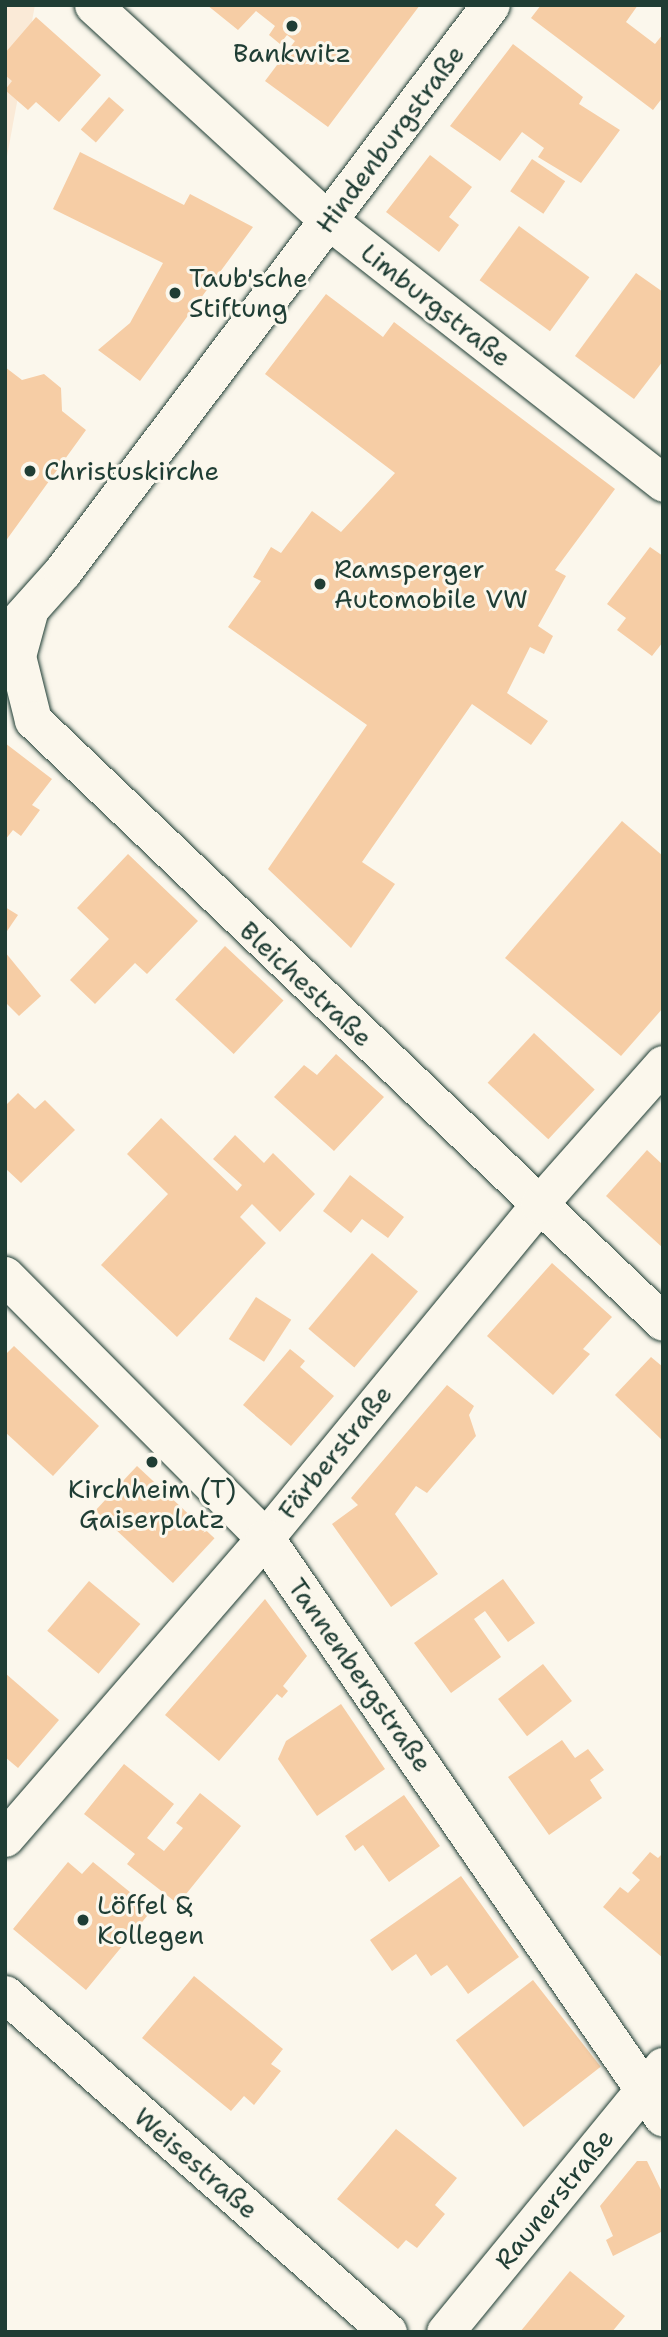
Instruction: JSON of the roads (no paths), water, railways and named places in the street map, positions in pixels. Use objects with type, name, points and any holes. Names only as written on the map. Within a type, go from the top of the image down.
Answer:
[{"type":"street","name":"Limburgstraße","points":[[93,5],[328,220],[663,483]]},
{"type":"street","name":"Hindenburgstraße","points":[[17,624],[63,572],[491,5]]},
{"type":"street","name":"Bleichestraße","points":[[17,624],[17,656],[33,720],[663,1322]]},
{"type":"street","name":"Färberstraße","points":[[5,1838],[265,1538],[539,1204],[663,1064]]},
{"type":"street","name":"Tannenbergstraße","points":[[5,1276],[265,1538],[657,2090]]},
{"type":"street","name":"Weisestraße","points":[[5,1994],[388,2332]]},
{"type":"street","name":"Raunerstraße","points":[[445,2332],[657,2090]]},
{"type":"place","name":"Bankwitz","points":[[292,26]]},
{"type":"place","name":"Taub'sche Stiftung","points":[[175,293]]},
{"type":"place","name":"Christuskirche","points":[[30,471]]},
{"type":"place","name":"Ramsperger Automobile VW","points":[[320,584]]},
{"type":"place","name":"Kirchheim (T) Gaiserplatz","points":[[152,1462]]},
{"type":"place","name":"Löffel & Kollegen","points":[[83,1920]]}]
